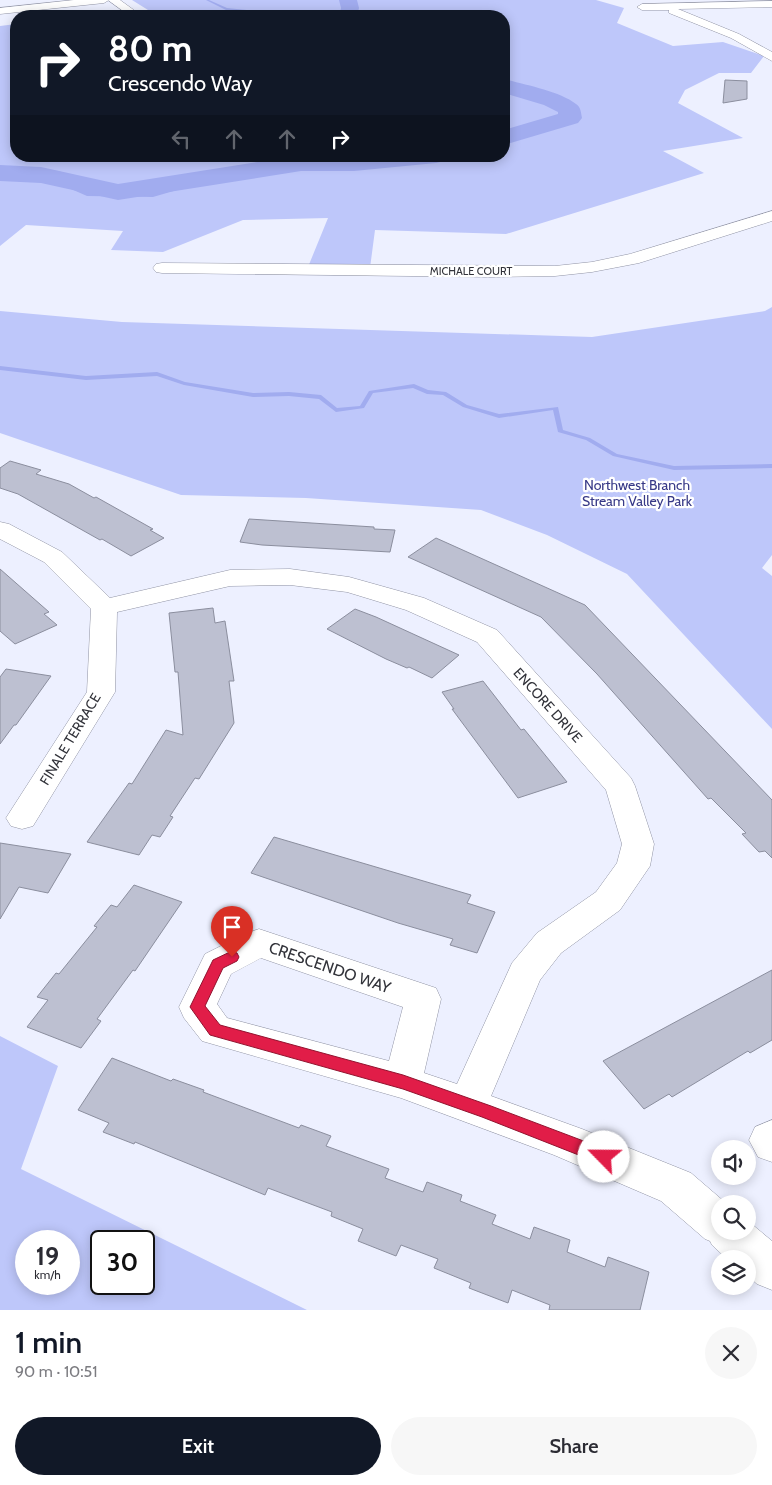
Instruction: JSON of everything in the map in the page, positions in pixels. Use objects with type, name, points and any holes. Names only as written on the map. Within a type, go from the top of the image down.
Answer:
[{"type":"street","points":[[0,11],[104,0]]},
{"type":"street","points":[[113,0],[128,10]]},
{"type":"street","points":[[642,7],[772,4]]},
{"type":"street","points":[[662,7],[735,36],[772,57]]},
{"type":"street","name":"MICHALE COURT","points":[[162,268],[490,272],[556,271],[592,267],[633,259],[772,216]]},
{"type":"street","points":[[0,529],[53,557],[104,607]]},
{"type":"street","name":"ENCORE DRIVE","points":[[104,607],[230,578],[290,577],[349,585],[415,604],[487,636],[620,786],[638,844],[633,866],[608,901],[549,942],[524,974],[468,1104]]},
{"type":"street","name":"FINALE TERRACE","points":[[22,818],[100,692],[104,607]]},
{"type":"street","name":"CRESCENDO WAY","points":[[403,1082],[423,999],[259,943],[218,964],[197,1007],[215,1030],[403,1082],[468,1104],[568,1142],[676,1187],[711,1217]]},
{"type":"street","points":[[772,1138],[769,1140],[772,1144]]},
{"type":"street","points":[[737,1240],[772,1270]]},
{"type":"green space","points":[[132,0],[596,0],[624,8],[617,23],[673,46],[723,42],[764,56],[751,73],[719,73],[685,90],[678,103],[743,138],[663,151],[704,173],[506,234],[375,230],[370,268],[308,267],[328,218],[243,220],[163,252],[111,250],[123,231],[26,225],[0,246],[0,26],[10,25],[10,162],[510,162],[510,10],[148,10]]},
{"type":"green space","name":"Northwest Branch Stream Valley Park","points":[[772,307],[772,555],[762,568],[772,576],[772,729],[627,574],[547,535],[481,510],[306,498],[181,495],[0,433],[0,311],[122,322],[592,337],[765,311]]},
{"type":"green space","points":[[0,1036],[58,1066],[21,1169],[145,1230],[90,1230],[90,1295],[155,1295],[155,1235],[307,1310],[0,1310]]},
{"type":"shaded area","points":[[0,166],[58,171],[100,184],[125,186],[173,180],[177,190],[153,197],[87,196],[46,178],[0,177]]},
{"type":"building","points":[[725,80],[747,81],[747,99],[723,103]]},
{"type":"building","points":[[10,461],[41,470],[36,474],[69,484],[94,498],[96,497],[153,529],[150,530],[164,538],[131,556],[18,494],[0,488],[0,468]]},
{"type":"building","points":[[249,519],[395,530],[390,552],[262,545],[240,542]]},
{"type":"building","points":[[436,538],[585,605],[772,800],[772,858],[765,851],[759,852],[742,834],[746,833],[711,798],[708,799],[597,674],[541,617],[408,557]]},
{"type":"building","points":[[0,569],[49,612],[44,614],[57,625],[15,644],[0,631]]},
{"type":"building","points":[[213,608],[215,623],[225,621],[234,681],[229,681],[234,723],[199,779],[195,778],[170,816],[173,817],[160,837],[152,835],[139,855],[87,842],[129,783],[132,784],[166,730],[183,735],[178,672],[175,672],[169,613]]},
{"type":"building","points":[[355,609],[459,655],[432,678],[386,659],[327,629]]},
{"type":"building","points":[[6,669],[51,676],[0,744],[0,677]]},
{"type":"building","points":[[483,681],[521,730],[524,729],[567,782],[518,798],[452,709],[454,709],[442,692]]},
{"type":"building","points":[[274,837],[471,895],[467,903],[495,912],[477,953],[450,945],[453,939],[398,923],[251,873]]},
{"type":"building","points":[[0,843],[71,854],[48,893],[19,887],[0,919]]},
{"type":"building","points":[[134,885],[182,902],[135,971],[133,970],[97,1019],[101,1021],[81,1048],[27,1027],[48,1000],[37,997],[56,973],[59,974],[97,927],[94,926],[111,905],[117,907]]},
{"type":"building","points":[[772,970],[772,1040],[750,1053],[748,1051],[672,1097],[669,1094],[644,1109],[603,1061]]},
{"type":"building","points":[[112,1058],[171,1081],[173,1079],[204,1090],[203,1092],[299,1128],[301,1125],[331,1136],[326,1146],[389,1169],[385,1178],[423,1192],[427,1182],[462,1195],[460,1201],[496,1215],[492,1224],[530,1239],[534,1227],[570,1240],[567,1252],[605,1267],[608,1257],[649,1272],[640,1310],[549,1310],[550,1305],[512,1290],[508,1303],[469,1288],[471,1283],[434,1268],[438,1259],[401,1245],[396,1256],[358,1241],[363,1229],[331,1216],[332,1212],[268,1188],[265,1195],[135,1142],[134,1144],[103,1132],[109,1123],[78,1110]]},
{"type":"waterway","points":[[207,0],[226,9],[237,10]]},
{"type":"waterway","points":[[348,0],[350,10]]},
{"type":"waterway","points":[[510,88],[552,100],[569,109],[570,118],[510,136]]},
{"type":"waterway","points":[[0,173],[41,175],[118,192],[301,163],[366,162]]},
{"type":"waterway","points":[[0,368],[86,378],[157,374],[184,383],[253,395],[289,394],[321,397],[336,410],[362,407],[371,392],[414,386],[427,392],[444,393],[465,406],[499,416],[556,408],[560,431],[588,439],[615,455],[674,468],[772,466]]},
{"type":"route","points":[[232,957],[218,964],[197,1007],[215,1030],[403,1082],[604,1157]]}]
